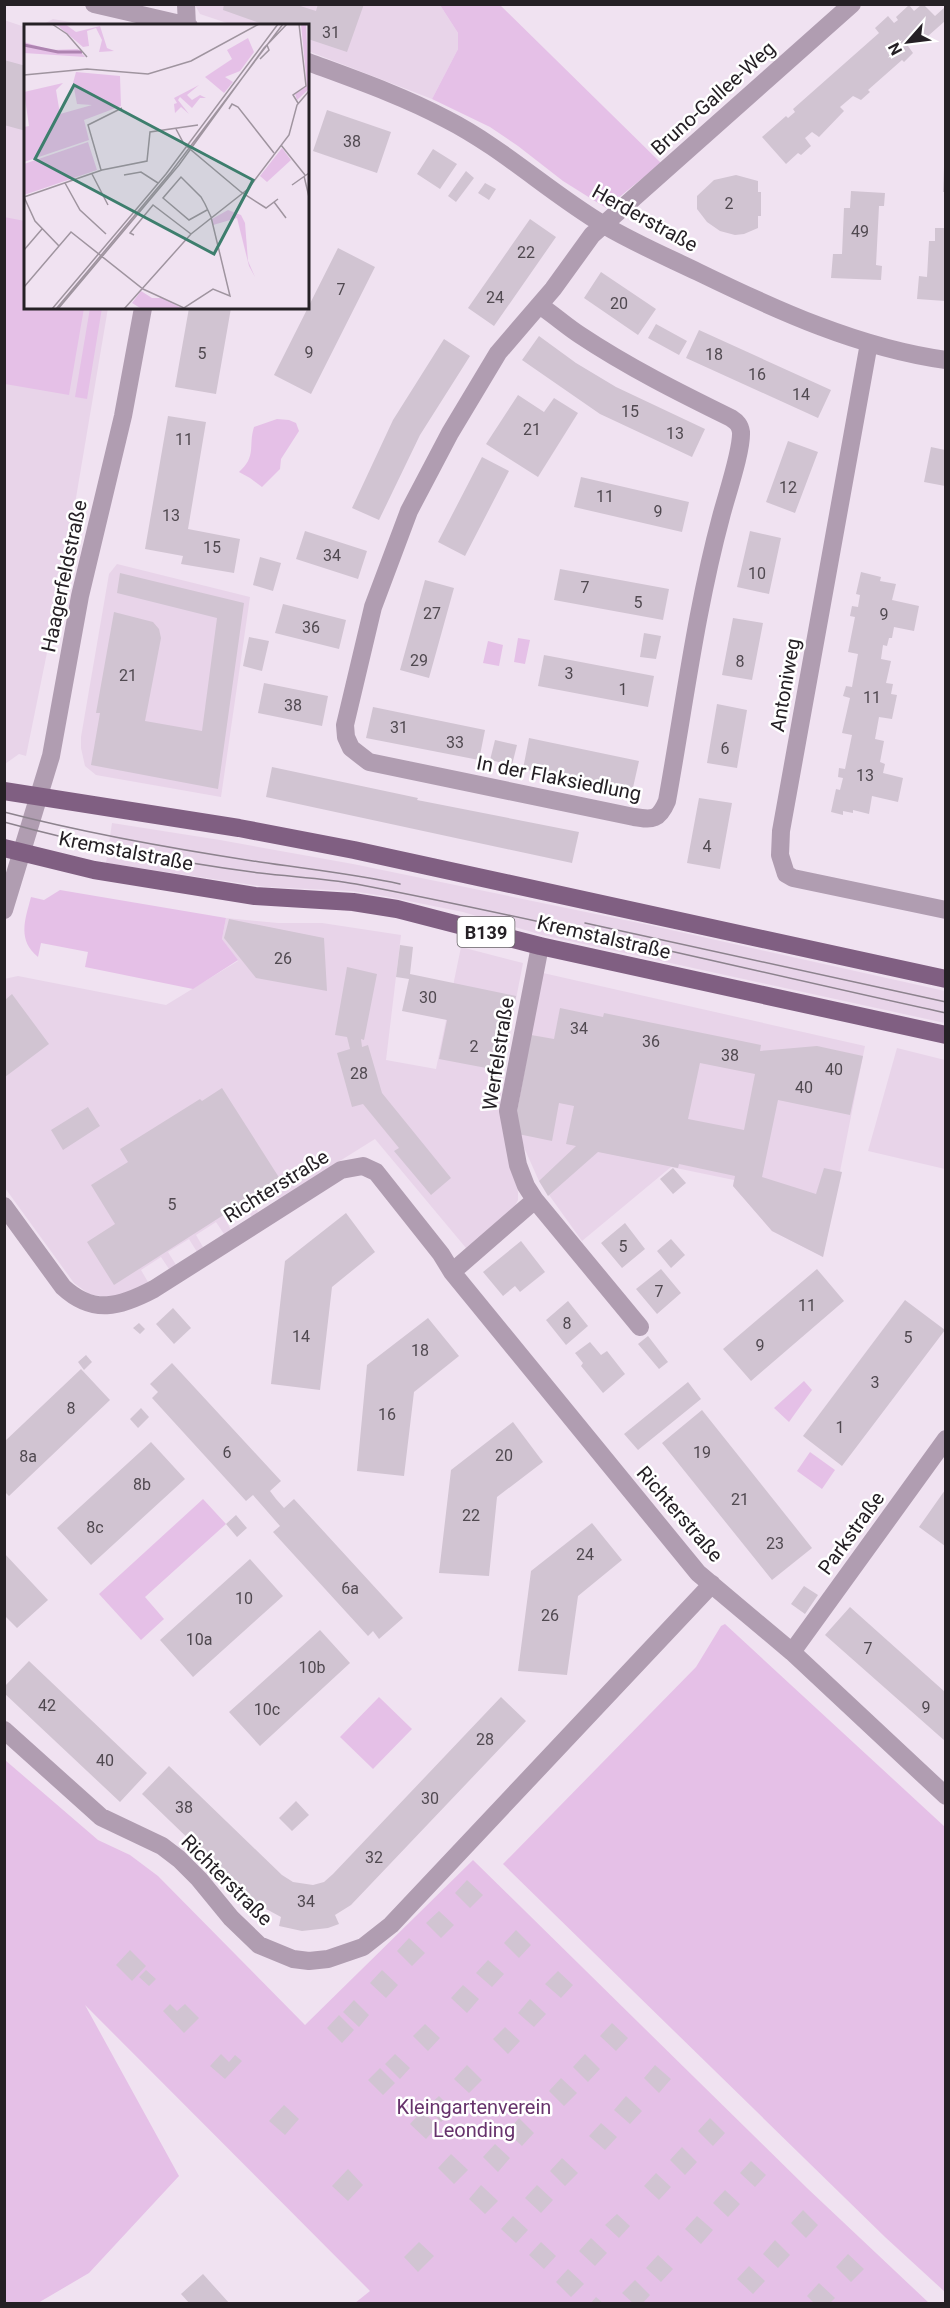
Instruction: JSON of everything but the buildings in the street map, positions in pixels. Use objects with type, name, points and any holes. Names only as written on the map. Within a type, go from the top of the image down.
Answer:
[{"type":"main road","name":"Kremstalstraße","points":[[4,791],[239,828],[354,850],[945,979]]},
{"type":"main road","name":"Kremstalstraße","points":[[13,850],[94,870],[255,896],[353,902],[397,909],[540,946],[945,1035]]},
{"type":"street","points":[[94,4],[184,24]]},
{"type":"street","points":[[186,4],[188,24]]},
{"type":"street","name":"Bruno-Gallee-Weg","points":[[604,225],[852,4]]},
{"type":"street","name":"Herderstraße","points":[[309,62],[446,118],[490,143],[604,225],[660,254],[778,309],[869,343],[945,360]]},
{"type":"street","name":"In der Flaksiedlung","points":[[539,304],[579,335],[629,365],[665,386],[731,418],[738,423],[741,431],[699,618],[668,801],[657,817],[648,819],[369,762],[351,748],[346,737],[345,725],[373,607],[409,511],[450,433],[498,353],[539,304],[553,289],[585,243],[604,225]]},
{"type":"street","name":"Haagerfeldstraße","points":[[13,850],[39,796],[51,756],[80,596],[123,416],[143,309]]},
{"type":"street","name":"Antoniweg","points":[[869,343],[781,831],[780,855],[786,874],[793,878],[945,910]]},
{"type":"street","points":[[4,910],[13,850]]},
{"type":"street","name":"Werfelstraße","points":[[540,946],[508,1111],[518,1165],[526,1186],[535,1200],[640,1327]]},
{"type":"street","name":"Richterstraße","points":[[4,1206],[63,1287],[74,1297],[86,1302],[98,1306],[109,1306],[125,1303],[154,1289],[341,1170],[363,1166],[376,1172],[441,1254],[452,1272],[698,1574],[712,1584],[391,1925],[363,1947],[328,1959],[309,1961],[293,1959],[259,1945],[231,1918],[179,1859],[162,1846],[102,1817],[4,1730]]},
{"type":"street","points":[[452,1272],[535,1200]]},
{"type":"street","name":"Parkstraße","points":[[792,1652],[945,1439]]},
{"type":"street","points":[[712,1584],[792,1652],[945,1796]]},
{"type":"shaded area","points":[[195,5],[440,5],[458,33],[458,49],[432,99],[309,51],[309,24],[230,24],[200,14]]},
{"type":"shaded area","points":[[53,19],[81,24],[44,24]]},
{"type":"shaded area","points":[[4,20],[24,27],[24,309],[108,309],[64,569],[26,756],[19,754],[5,764]]},
{"type":"shaded area","points":[[117,564],[250,597],[221,797],[96,775],[85,766],[81,737],[109,574]]},
{"type":"shaded area","points":[[112,823],[353,864],[649,925],[945,991],[945,1023],[542,935],[463,912],[384,896],[351,891],[266,887],[106,863]]},
{"type":"shaded area","points":[[226,918],[278,923],[322,923],[401,935],[386,1060],[436,1069],[461,947],[523,963],[502,1071],[500,1107],[502,1127],[518,1200],[515,1206],[466,1248],[375,1139],[279,1199],[271,1187],[251,1200],[258,1212],[252,1217],[244,1205],[224,1217],[231,1230],[224,1234],[216,1222],[196,1235],[203,1247],[197,1252],[189,1239],[168,1252],[176,1265],[169,1269],[161,1257],[141,1270],[148,1282],[122,1295],[106,1297],[89,1294],[74,1283],[5,1188],[4,979],[18,976],[166,1005],[238,961],[222,939]]},
{"type":"shaded area","points":[[543,973],[865,1046],[823,1257],[772,1231],[733,1186],[734,1180],[671,1167],[582,1241],[539,1181],[518,1134],[531,1035]]},
{"type":"shaded area","points":[[897,1048],[945,1060],[945,1169],[868,1151]]},
{"type":"green space","points":[[440,5],[500,5],[661,163],[606,208],[563,181],[490,127],[432,99],[458,49],[458,33]]},
{"type":"green space","points":[[4,217],[24,221],[24,309],[84,309],[69,395],[5,384]]},
{"type":"green space","points":[[90,309],[102,309],[87,399],[75,397]]},
{"type":"green space","points":[[277,419],[296,423],[299,431],[281,459],[280,469],[262,487],[239,472],[250,456],[254,427]]},
{"type":"green space","points":[[518,638],[530,640],[525,664],[514,662]]},
{"type":"green space","points":[[488,641],[503,645],[499,666],[483,663]]},
{"type":"green space","points":[[60,890],[226,918],[222,939],[238,960],[193,989],[85,967],[88,952],[41,943],[38,957],[27,944],[24,929],[31,897],[44,900]]},
{"type":"green space","points":[[804,1381],[812,1390],[789,1422],[774,1408]]},
{"type":"green space","points":[[810,1452],[835,1470],[822,1489],[797,1471]]},
{"type":"green space","points":[[203,1499],[226,1524],[145,1597],[164,1619],[141,1640],[99,1594]]},
{"type":"green space","points":[[725,1624],[945,1827],[945,2292],[885,2237],[503,1864],[696,1667],[721,1626]]},
{"type":"green space","points":[[379,1697],[412,1729],[373,1769],[340,1737]]},
{"type":"green space","name":"Kleingartenverein Leonding","points":[[5,1760],[98,1840],[130,1855],[158,1876],[305,2025],[473,1860],[807,2188],[929,2303],[355,2303],[370,2291],[85,2005],[179,2176],[89,2273],[38,2303],[5,2303]]},
{"type":"tram line","points":[[4,812],[164,846],[400,884]]},
{"type":"tram line","points":[[4,822],[67,838],[196,864],[344,882],[430,899],[946,1013]]},
{"type":"tram line","points":[[585,923],[946,1002]]}]
